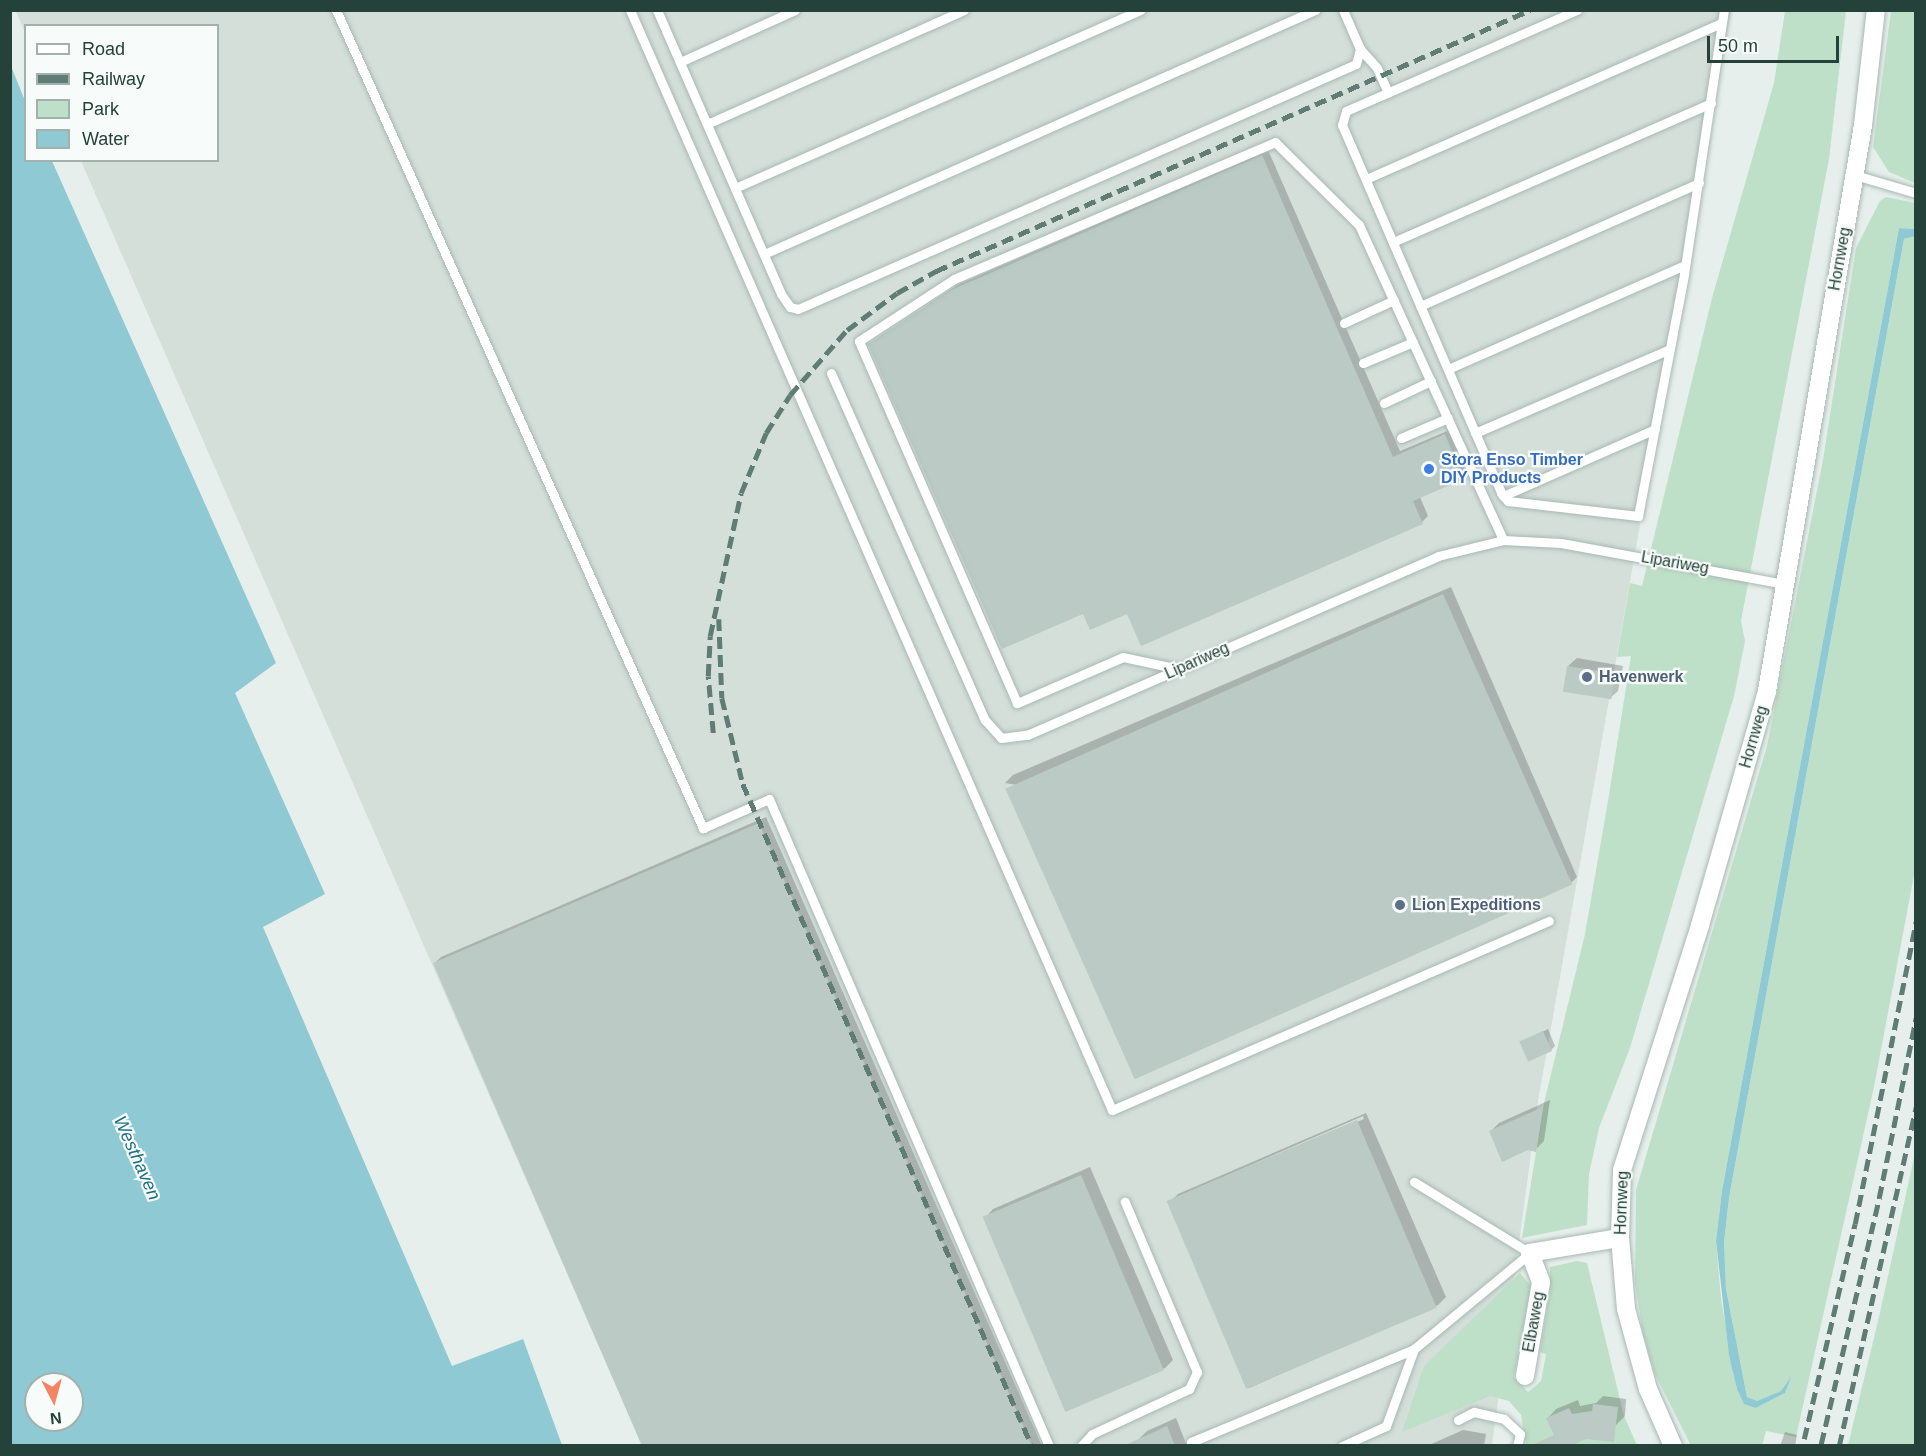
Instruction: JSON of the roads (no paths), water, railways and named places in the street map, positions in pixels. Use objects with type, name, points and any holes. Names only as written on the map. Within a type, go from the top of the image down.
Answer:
[{"type":"street","name":"Hornweg","points":[[1673,1446],[1648,1389],[1626,1309],[1620,1238],[1622,1170],[1700,926],[1767,691],[1854,174],[1876,10]]},
{"type":"street","points":[[1530,1253],[1620,1238]]},
{"type":"street","name":"Elbaweg","points":[[1525,1376],[1540,1282],[1530,1253]]},
{"type":"lane","points":[[336,10],[703,828],[769,799],[1049,1446]]},
{"type":"lane","points":[[630,10],[1112,1110],[1550,921]]},
{"type":"lane","points":[[657,10],[781,294],[790,307],[798,309],[1356,64],[1360,49]]},
{"type":"lane","points":[[680,62],[795,10]]},
{"type":"lane","points":[[707,124],[964,10]]},
{"type":"lane","points":[[735,188],[1141,10]]},
{"type":"lane","points":[[764,254],[1315,10]]},
{"type":"lane","points":[[1343,10],[1360,49],[1377,68],[1388,93]]},
{"type":"lane","points":[[1577,10],[1346,111],[1342,125],[1503,495],[1508,501],[1638,516],[1685,265],[1724,10]]},
{"type":"lane","points":[[1366,179],[1722,23]]},
{"type":"lane","points":[[1393,242],[1711,103]]},
{"type":"lane","points":[[1179,669],[1123,657],[1017,703],[859,341],[954,279],[1275,142],[1359,225],[1503,540]]},
{"type":"lane","points":[[1854,174],[1916,193]]},
{"type":"lane","points":[[1420,306],[1698,183]]},
{"type":"lane","points":[[1448,369],[1685,265]]},
{"type":"lane","points":[[1344,323],[1394,300]]},
{"type":"lane","points":[[1364,363],[1413,342]]},
{"type":"lane","points":[[1475,433],[1670,349]]},
{"type":"lane","name":"Lipariweg","points":[[831,373],[985,720],[1001,738],[1028,735],[1438,556],[1503,540],[1562,543],[1785,584]]},
{"type":"lane","points":[[1384,403],[1431,381]]},
{"type":"lane","points":[[1401,438],[1448,418]]},
{"type":"lane","points":[[1503,495],[1655,429]]},
{"type":"lane","points":[[1191,1442],[1414,1349],[1530,1253],[1414,1182]]},
{"type":"lane","points":[[1082,1446],[1092,1434],[1189,1389],[1197,1372],[1125,1202]]},
{"type":"lane","points":[[1342,1446],[1386,1426],[1414,1349]]},
{"type":"lane","points":[[1458,1420],[1474,1412],[1504,1419],[1520,1434],[1517,1446]]},
{"type":"water","name":"Westhaven","points":[[11,66],[24,98],[24,162],[52,162],[276,663],[235,693],[325,894],[263,927],[452,1366],[523,1339],[562,1445],[11,1445]]},
{"type":"water","points":[[1899,228],[1915,229],[1915,236],[1904,239],[1729,1198],[1724,1242],[1726,1289],[1747,1397],[1757,1401],[1781,1391],[1791,1377],[1785,1393],[1756,1408],[1744,1404],[1737,1389],[1729,1355],[1716,1241],[1722,1191]]},
{"type":"railway","points":[[713,733],[708,676],[710,636],[741,493],[766,433],[790,395],[847,330],[897,293],[936,271],[1530,10]]},
{"type":"railway","points":[[719,619],[722,698],[743,784],[1032,1446]]},
{"type":"railway","points":[[1804,1439],[1855,1224],[1916,921]]},
{"type":"railway","points":[[1821,1444],[1879,1198],[1916,1018]]},
{"type":"railway","points":[[1839,1446],[1916,1107]]},
{"type":"place","name":"Stora Enso Timber DIY Products","points":[[1429,469]]},
{"type":"place","name":"Havenwerk","points":[[1587,677]]},
{"type":"place","name":"Lion Expeditions","points":[[1400,905]]}]
